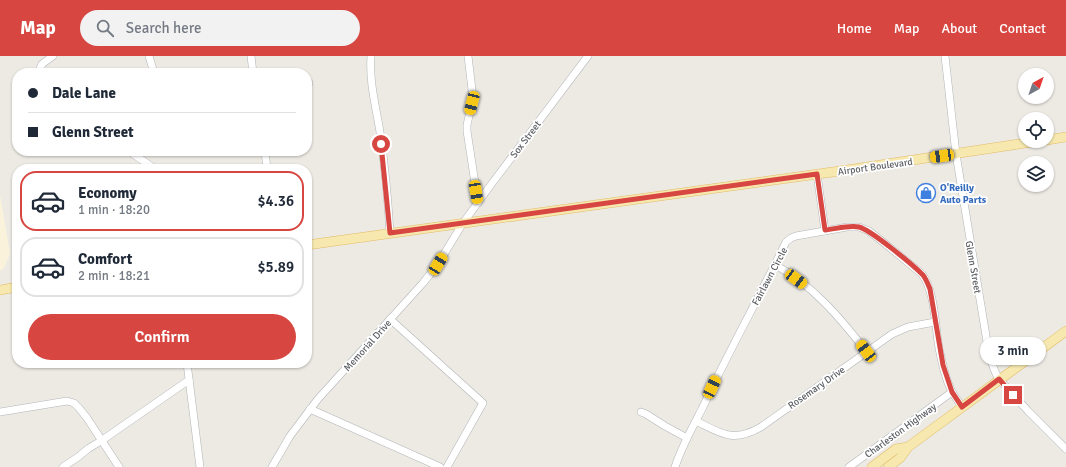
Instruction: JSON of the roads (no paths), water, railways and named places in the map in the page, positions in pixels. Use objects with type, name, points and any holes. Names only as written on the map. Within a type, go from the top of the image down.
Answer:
[{"type":"main road","points":[[1054,139],[1066,137]]},
{"type":"main road","name":"Airport Boulevard","points":[[312,244],[817,174],[1018,144]]},
{"type":"main road","points":[[0,290],[12,288]]},
{"type":"main road","name":"Charleston Highway","points":[[888,467],[900,458],[908,447],[1066,331]]},
{"type":"main road","name":"Charleston Highway","points":[[872,467],[896,449],[908,447]]},
{"type":"street","points":[[40,68],[42,64],[53,56]]},
{"type":"street","points":[[149,56],[153,68]]},
{"type":"street","points":[[251,56],[252,68]]},
{"type":"street","points":[[371,56],[372,80],[382,152],[390,233]]},
{"type":"street","points":[[468,56],[473,98],[467,131],[478,203]]},
{"type":"street","name":"Sox Street","points":[[463,223],[588,56]]},
{"type":"street","name":"Glenn Street","points":[[945,56],[956,154],[989,354],[994,370],[999,379],[1066,449]]},
{"type":"street","points":[[142,156],[151,164]]},
{"type":"street","points":[[817,174],[825,230]]},
{"type":"street","name":"Memorial Drive","points":[[272,467],[290,436],[310,409],[423,283],[438,264],[463,223]]},
{"type":"street","name":"Fairlawn Circle","points":[[675,467],[682,447],[717,376],[786,242],[796,236],[825,230],[859,227],[869,231],[922,274],[928,284],[932,300],[943,365],[952,392],[962,407]]},
{"type":"street","points":[[775,265],[803,284],[816,295],[840,320],[866,351]]},
{"type":"street","points":[[390,319],[483,403],[447,467]]},
{"type":"street","name":"Rosemary Drive","points":[[696,421],[712,430],[729,436],[740,436],[751,432],[761,427],[866,351],[897,331],[935,322]]},
{"type":"street","points":[[188,368],[200,467]]},
{"type":"street","points":[[63,467],[189,380]]},
{"type":"street","name":"Charleston Highway","points":[[849,467],[952,392]]},
{"type":"street","points":[[0,412],[67,401],[74,403],[87,418],[119,467]]},
{"type":"street","points":[[310,409],[440,467]]},
{"type":"street","points":[[641,412],[687,438]]},
{"type":"place","name":"O'Reilly Auto Parts","points":[[926,193]]}]
